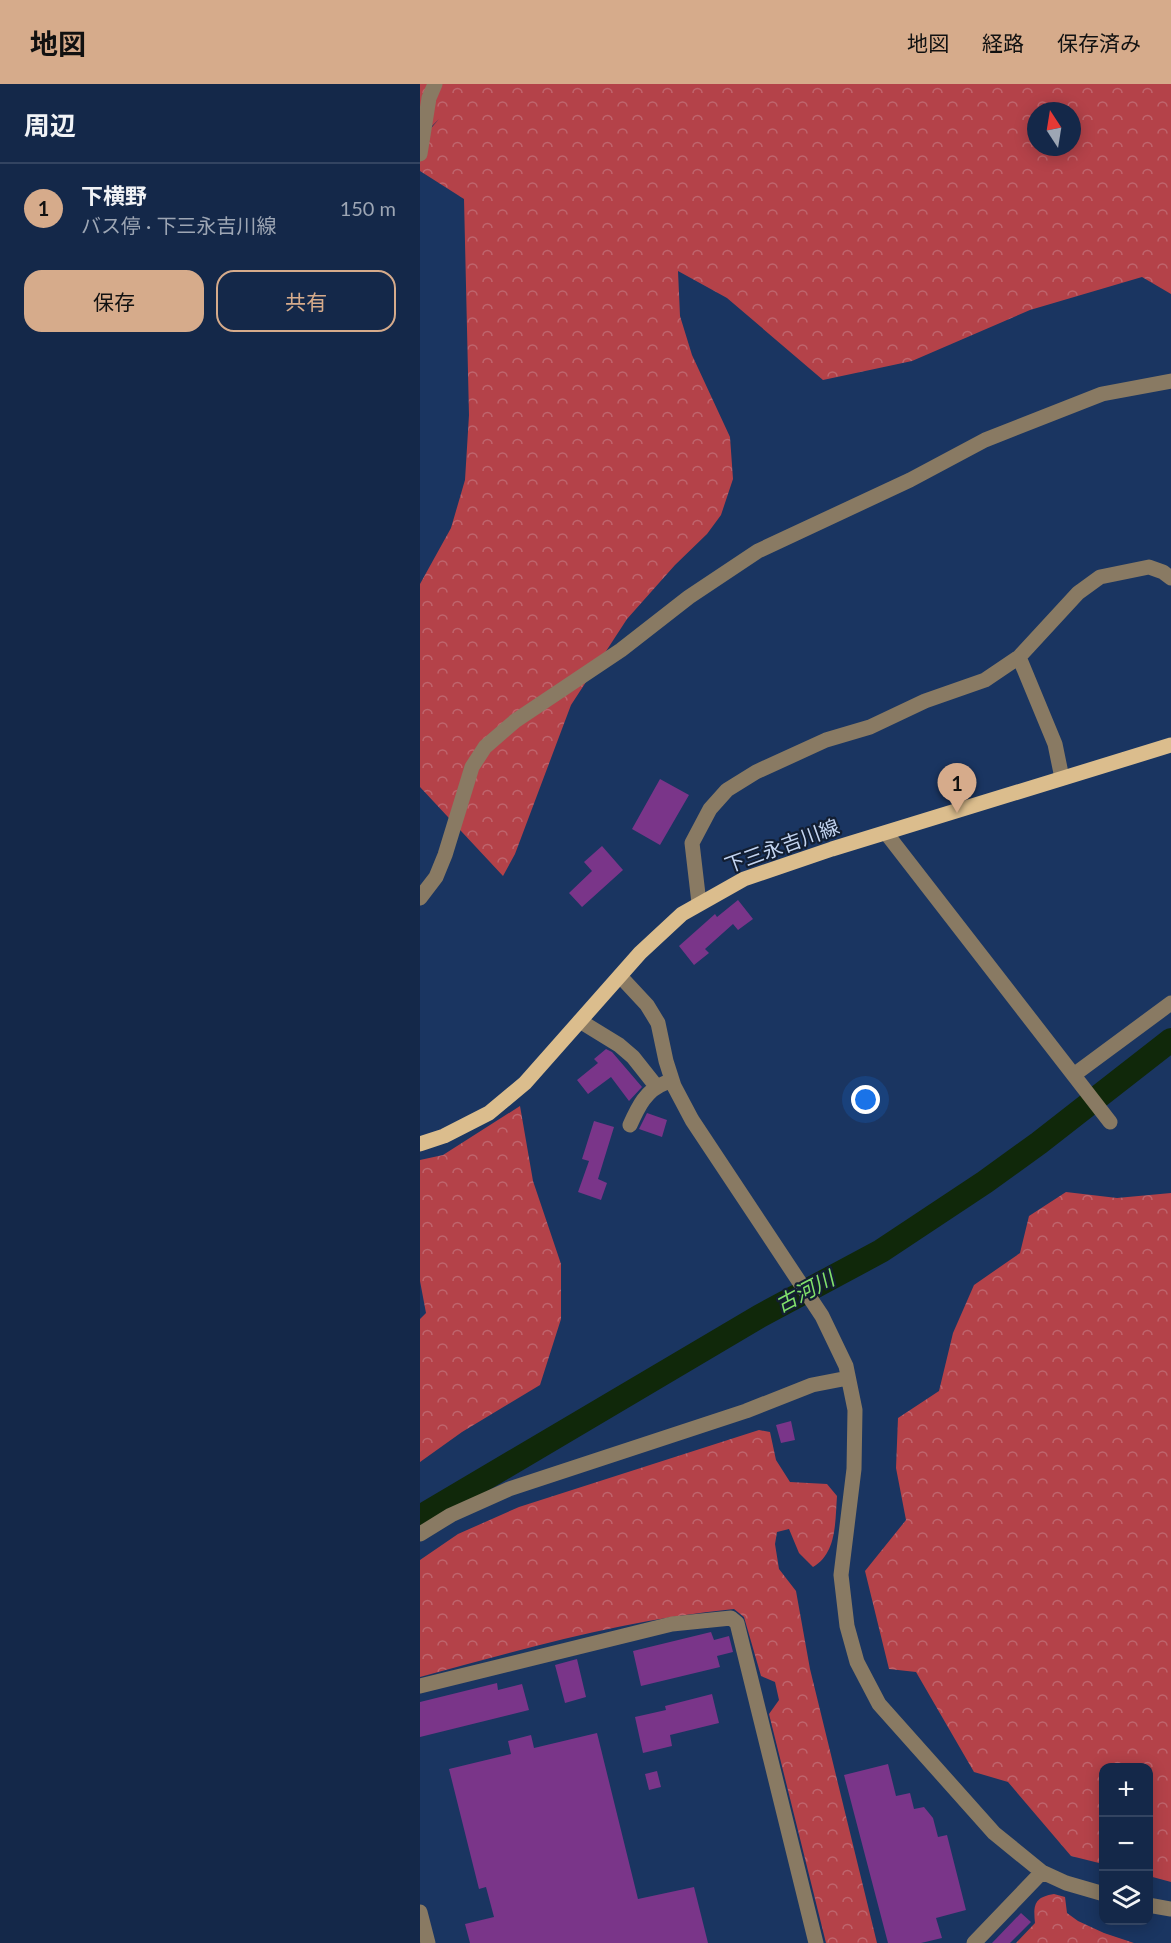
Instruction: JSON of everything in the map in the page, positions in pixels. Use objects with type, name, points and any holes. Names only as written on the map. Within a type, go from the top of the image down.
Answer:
[{"type":"main road","name":"下三永吉川線","points":[[420,1144],[444,1136],[489,1113],[525,1083],[640,953],[673,922],[699,903],[744,879],[886,832],[1171,745]]},
{"type":"street","points":[[420,154],[429,98],[435,84]]},
{"type":"street","points":[[420,898],[436,877],[446,855],[472,767],[485,747],[515,722],[621,650],[689,597],[758,551],[910,480],[985,440],[1102,394],[1171,381]]},
{"type":"street","points":[[699,903],[692,843],[710,809],[727,790],[756,772],[826,740],[870,727],[924,701],[985,680],[1019,657],[1078,592],[1100,577],[1149,567],[1171,578]]},
{"type":"street","points":[[1019,657],[1055,744],[1062,777]]},
{"type":"street","points":[[886,832],[1110,1122]]},
{"type":"street","points":[[620,976],[647,1005],[658,1023],[672,1080],[692,1120],[802,1284],[822,1316],[846,1366],[855,1410],[854,1469],[842,1575],[847,1626],[857,1662],[879,1704],[994,1833],[1042,1872],[1066,1883],[1099,1893]]},
{"type":"street","points":[[1076,1076],[1171,1004]]},
{"type":"street","points":[[580,1021],[619,1045],[633,1057],[656,1086]]},
{"type":"street","points":[[630,1125],[640,1102],[656,1086],[672,1080]]},
{"type":"street","points":[[420,1534],[451,1515],[509,1489],[746,1411],[812,1385],[848,1378]]},
{"type":"street","points":[[420,1686],[672,1624],[731,1618],[737,1623],[816,1943]]},
{"type":"street","points":[[974,1943],[1042,1872]]},
{"type":"street","points":[[1153,1906],[1171,1909]]},
{"type":"street","points":[[420,1912],[428,1943]]},
{"type":"green space","points":[[420,84],[1171,84],[1171,294],[1142,277],[1030,310],[912,361],[823,380],[727,298],[678,271],[680,316],[692,355],[730,437],[733,479],[721,515],[707,534],[675,565],[627,619],[571,705],[515,854],[503,876],[420,787],[420,584],[451,528],[465,480],[469,415],[464,199],[420,171],[420,141],[439,119],[420,138]]},
{"type":"green space","points":[[520,1106],[533,1181],[561,1264],[561,1319],[540,1385],[462,1432],[420,1462],[420,1319],[426,1313],[420,1281],[420,1160],[443,1155]]},
{"type":"green space","points":[[1066,1192],[1117,1198],[1171,1193],[1171,1882],[1153,1877],[1153,1763],[1099,1763],[1099,1863],[1071,1856],[1008,1782],[974,1772],[916,1672],[889,1669],[865,1571],[906,1520],[896,1468],[898,1418],[939,1391],[953,1333],[974,1285],[1020,1253],[1029,1216]]},
{"type":"green space","points":[[759,1430],[770,1432],[776,1460],[790,1482],[827,1484],[837,1496],[831,1545],[821,1561],[813,1567],[799,1553],[789,1529],[777,1532],[775,1544],[779,1569],[796,1591],[810,1669],[877,1943],[826,1943],[769,1714],[779,1700],[775,1682],[761,1676],[744,1617],[734,1609],[615,1628],[420,1677],[420,1560],[458,1534],[519,1507]]},
{"type":"green space","points":[[1054,1894],[1065,1897],[1067,1913],[1078,1921],[1134,1943],[1016,1943],[1035,1923],[1034,1911],[1039,1899]]},
{"type":"building","points":[[660,779],[689,795],[660,845],[632,829]]},
{"type":"building","points":[[602,846],[623,870],[582,907],[569,893],[592,871],[584,862]]},
{"type":"building","points":[[738,900],[753,919],[738,930],[733,924],[705,949],[709,953],[694,965],[679,946],[715,914],[717,917]]},
{"type":"building","points":[[606,1049],[612,1052],[642,1087],[629,1101],[611,1077],[588,1094],[577,1080],[598,1063],[594,1059]]},
{"type":"building","points":[[647,1113],[667,1120],[662,1137],[639,1129]]},
{"type":"building","points":[[594,1121],[614,1127],[598,1179],[607,1183],[601,1200],[578,1192],[589,1161],[582,1159]]},
{"type":"building","points":[[791,1421],[795,1440],[781,1443],[776,1425]]},
{"type":"building","points":[[711,1632],[714,1640],[729,1636],[733,1652],[717,1656],[720,1667],[641,1686],[633,1651]]},
{"type":"building","points":[[577,1659],[586,1697],[565,1703],[555,1665]]},
{"type":"building","points":[[497,1683],[498,1690],[522,1684],[529,1710],[420,1737],[420,1702]]},
{"type":"building","points":[[712,1694],[719,1723],[670,1735],[672,1746],[643,1753],[635,1717],[666,1710],[665,1706]]},
{"type":"building","points":[[597,1733],[638,1899],[694,1887],[708,1943],[470,1943],[465,1924],[494,1917],[486,1887],[479,1889],[449,1769],[511,1754],[508,1741],[531,1735],[534,1748]]},
{"type":"building","points":[[888,1764],[896,1796],[910,1793],[914,1809],[924,1807],[933,1818],[938,1837],[947,1835],[966,1910],[936,1918],[942,1938],[921,1943],[888,1943],[844,1775]]},
{"type":"building","points":[[657,1771],[661,1787],[649,1790],[645,1774]]},
{"type":"building","points":[[1021,1913],[1031,1922],[1010,1943],[992,1943]]},
{"type":"waterway","name":"古河川","points":[[420,1517],[760,1316],[881,1251],[1039,1143],[1171,1040]]},
{"type":"place","name":"下横野","points":[[957,813]]}]
